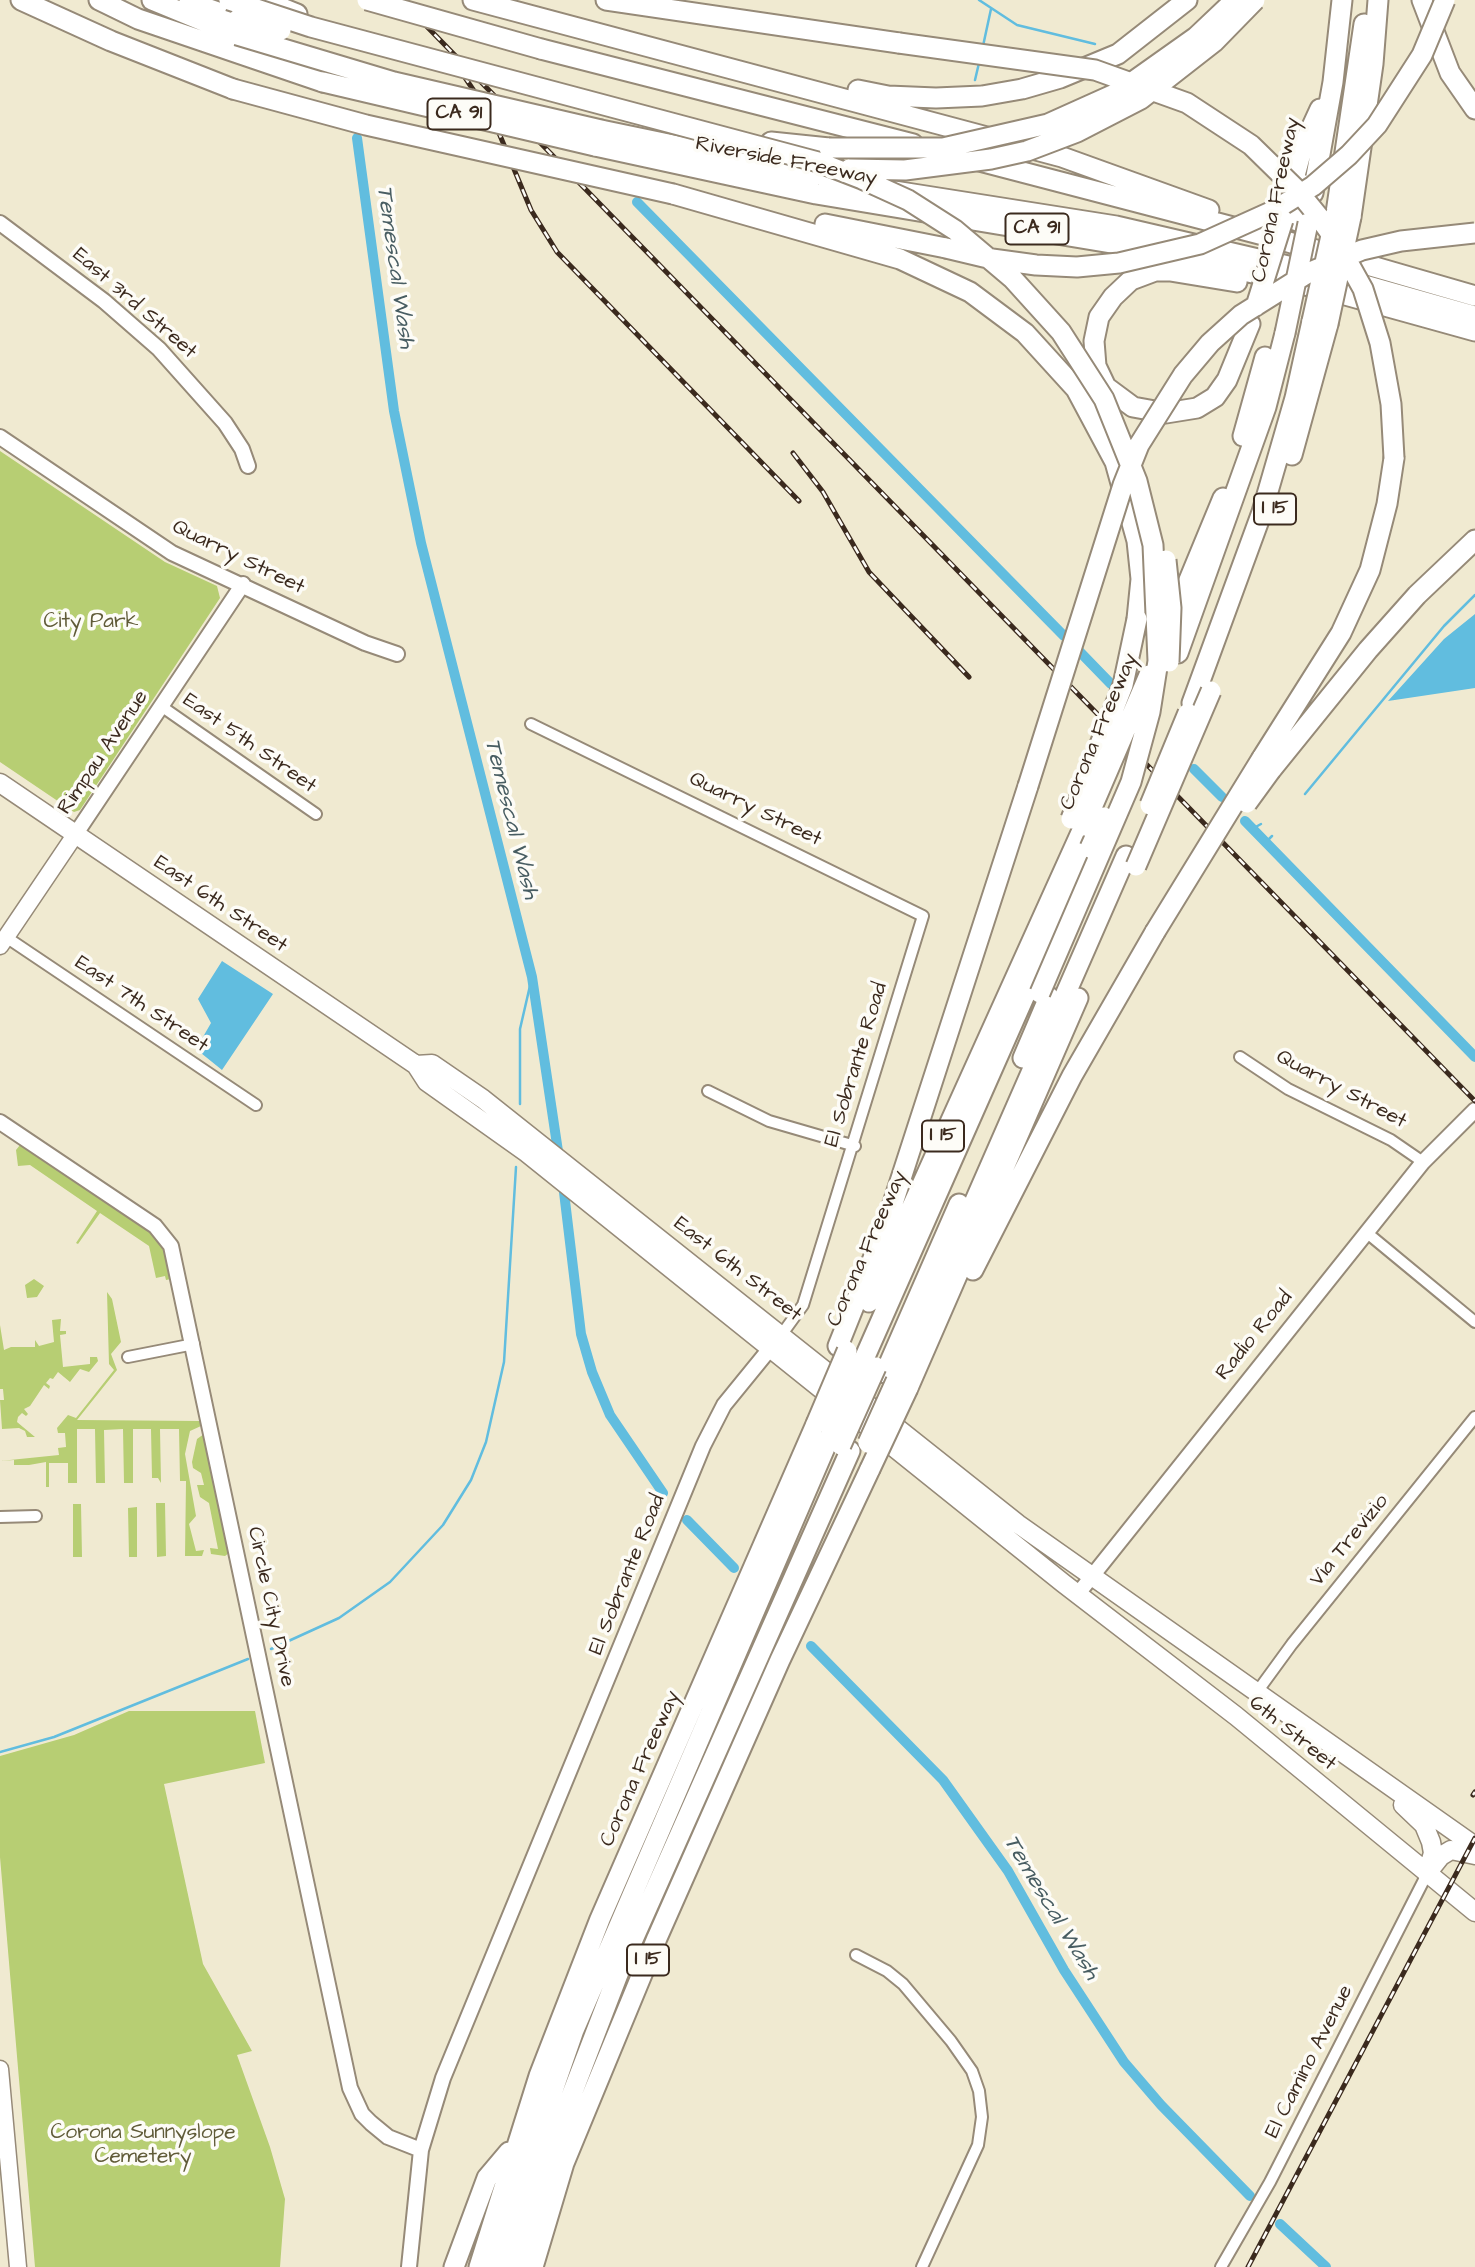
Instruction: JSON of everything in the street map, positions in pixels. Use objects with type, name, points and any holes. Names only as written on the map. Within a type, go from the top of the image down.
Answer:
[{"type":"highway","points":[[21,0],[233,89],[366,125],[673,194],[992,259],[1077,267],[1119,263],[1200,244],[1273,211],[1313,186],[1377,125],[1422,55],[1446,0]]},
{"type":"highway","points":[[30,0],[69,22]]},
{"type":"highway","name":"Riverside Freeway","points":[[99,0],[138,19],[237,36],[323,82],[598,138],[817,194],[1153,250],[1475,331]]},
{"type":"highway","points":[[152,0],[237,36],[770,142],[829,148],[943,148],[1048,124],[1118,93],[1196,37],[1235,0]]},
{"type":"highway","points":[[184,0],[237,36]]},
{"type":"highway","points":[[229,0],[335,34],[818,162],[863,179],[908,200],[955,230],[1013,279],[1053,323],[1104,399],[1137,481],[1153,545],[1158,651],[1150,712],[1131,782],[1044,995]]},
{"type":"highway","points":[[254,0],[384,39],[837,157],[888,179],[978,234],[1024,272],[1069,324],[1121,405],[1149,477],[1170,584],[1172,635],[1163,714],[1142,788],[873,1366]]},
{"type":"highway","points":[[262,0],[334,28],[791,161],[845,169],[905,170],[991,159],[1027,151],[1077,132],[1141,99],[1214,42],[1255,0]]},
{"type":"highway","name":"Riverside Freeway","points":[[367,0],[541,49],[1270,237],[1475,296]]},
{"type":"highway","points":[[473,0],[633,42],[888,96],[936,98],[982,96],[1060,78],[1118,54],[1188,0]]},
{"type":"highway","points":[[606,0],[1104,73],[1187,103],[1251,145],[1297,190],[1319,217],[1338,244],[1363,289],[1380,343],[1391,404],[1394,458],[1387,504],[1370,570],[1341,633],[1266,764],[1155,932],[1072,1076],[975,1268],[951,1294]]},
{"type":"highway","name":"Corona Freeway","points":[[533,2267],[564,2163],[759,1639],[844,1447],[1077,823],[1170,649],[1226,491],[1279,331],[1296,221],[1320,109],[1329,0]]},
{"type":"highway","points":[[1342,0],[1334,82],[1296,221],[1250,324],[1238,358],[1221,390],[1206,403],[1187,411],[1166,414],[1133,407],[1106,387],[1096,366],[1096,329],[1105,306],[1131,280],[1155,271],[1189,273],[1419,315]]},
{"type":"highway","points":[[1343,215],[1366,0]]},
{"type":"highway","name":"Corona Freeway","points":[[479,2267],[517,2143],[600,1919],[759,1639],[844,1447],[828,1394],[829,1367],[873,1366],[951,1294],[1131,861],[1211,691],[1276,508],[1343,215],[1373,64],[1378,0]]},
{"type":"highway","points":[[1422,0],[1450,73],[1475,109]]},
{"type":"highway","name":"CA 91","points":[[633,42],[1062,157],[1237,220],[1270,237]]},
{"type":"highway","points":[[598,138],[903,193],[1066,217],[1192,242],[1475,316]]},
{"type":"highway","points":[[673,194],[900,259],[970,292],[1025,333],[1076,388],[1115,462],[1136,541],[1141,579],[1137,619],[1117,704],[1077,823]]},
{"type":"highway","points":[[873,1366],[889,1218],[1123,485],[1139,445],[1183,375],[1210,343],[1241,315],[1308,273],[1362,250],[1401,241],[1475,233]]},
{"type":"highway","points":[[873,1366],[1131,861],[1262,513],[1294,398],[1320,322]]},
{"type":"highway","points":[[1266,764],[1417,595],[1475,540]]},
{"type":"highway","points":[[514,2267],[553,2144],[578,2052],[574,2030],[759,1639],[844,1447],[873,1366],[1090,848],[1170,649]]},
{"type":"highway","points":[[496,2267],[524,2174],[578,2052],[599,2036],[759,1639]]},
{"type":"highway","points":[[454,2267],[487,2178],[517,2143]]},
{"type":"main road","name":"East 6th Street","points":[[0,783],[416,1065],[426,1082],[531,1156],[593,1206],[1091,1576]]},
{"type":"main road","name":"Rimpau Avenue","points":[[3,941],[75,835]]},
{"type":"main road","name":"East 6th Street","points":[[416,1065],[432,1065],[530,1135],[1077,1595]]},
{"type":"main road","name":"6th Street","points":[[1091,1576],[1475,1846]]},
{"type":"main road","name":"6th Street","points":[[1077,1595],[1186,1677],[1475,1912]]},
{"type":"main road","points":[[1338,1748],[1364,1777],[1412,1812],[1424,1825],[1433,1853],[1427,1874]]},
{"type":"main road","points":[[1427,1874],[1441,1856],[1451,1850],[1475,1855]]},
{"type":"main road","points":[[0,2069],[7,2210],[18,2267]]},
{"type":"street","name":"East 3rd Street","points":[[0,223],[104,301],[159,349],[225,423],[242,449],[248,466]]},
{"type":"street","name":"Quarry Street","points":[[0,437],[172,553],[365,643],[397,654]]},
{"type":"street","name":"Rimpau Avenue","points":[[75,835],[243,584]]},
{"type":"street","name":"East 5th Street","points":[[161,706],[316,814]]},
{"type":"street","name":"Quarry Street","points":[[531,724],[923,916]]},
{"type":"street","name":"El Sobrante Road","points":[[409,2267],[421,2150],[443,2078],[664,1546],[702,1446],[724,1405],[803,1305],[855,1146],[923,916]]},
{"type":"street","name":"East 7th Street","points":[[3,941],[256,1105]]},
{"type":"street","name":"Quarry Street","points":[[1240,1057],[1288,1090],[1391,1140],[1423,1162]]},
{"type":"street","points":[[708,1091],[769,1121],[855,1146]]},
{"type":"street","name":"Radio Road","points":[[1077,1595],[1423,1162],[1475,1110]]},
{"type":"street","name":"Circle City Drive","points":[[0,1122],[165,1234],[171,1246],[194,1344],[350,2088],[362,2114],[371,2123],[388,2137],[421,2150]]},
{"type":"street","points":[[1366,1232],[1475,1322]]},
{"type":"street","points":[[128,1357],[194,1344]]},
{"type":"street","name":"Via Trevizio","points":[[1258,1692],[1292,1644],[1475,1417]]},
{"type":"street","points":[[0,1517],[36,1516]]},
{"type":"street","name":"El Camino Avenue","points":[[1220,2266],[1270,2182],[1427,1874]]},
{"type":"street","points":[[856,1955],[887,1971],[903,1984],[951,2041],[972,2071],[979,2091],[982,2117],[978,2145],[922,2267]]},
{"type":"green space","name":"City Park","points":[[0,451],[165,562],[217,586],[220,598],[80,810],[74,812],[0,762]]},
{"type":"green space","points":[[20,1145],[152,1232],[165,1253],[171,1279],[166,1280],[165,1276],[156,1278],[149,1246],[100,1213],[78,1244],[76,1243],[97,1211],[30,1165],[18,1166],[16,1150]]},
{"type":"green space","points":[[34,1279],[44,1286],[37,1297],[27,1298],[25,1285]]},
{"type":"green space","points":[[107,1292],[112,1299],[121,1342],[111,1354],[117,1370],[77,1420],[201,1421],[201,1426],[190,1431],[185,1454],[196,1516],[189,1524],[196,1551],[204,1550],[202,1556],[185,1556],[186,1481],[180,1481],[179,1429],[160,1429],[161,1483],[158,1478],[152,1478],[151,1429],[133,1429],[133,1483],[124,1483],[123,1429],[104,1430],[105,1483],[96,1483],[95,1429],[77,1429],[77,1483],[68,1483],[68,1463],[49,1463],[49,1487],[46,1487],[46,1462],[14,1465],[14,1460],[0,1461],[59,1455],[58,1448],[66,1447],[65,1433],[58,1433],[57,1428],[68,1415],[76,1418],[114,1370],[109,1364]]},
{"type":"green space","points":[[61,1319],[60,1331],[66,1331],[66,1334],[60,1335],[63,1367],[90,1364],[90,1357],[97,1357],[98,1361],[89,1372],[80,1369],[70,1382],[58,1372],[46,1383],[50,1386],[49,1389],[44,1385],[30,1406],[24,1409],[28,1414],[26,1416],[22,1413],[17,1422],[35,1437],[27,1437],[25,1431],[19,1428],[2,1429],[0,1400],[4,1400],[3,1389],[0,1389],[0,1325],[4,1350],[11,1347],[35,1347],[35,1340],[39,1346],[54,1342],[52,1320]]},
{"type":"green space","points":[[204,1434],[229,1553],[225,1556],[211,1554],[210,1548],[218,1549],[209,1503],[200,1497],[197,1485],[204,1485],[201,1473],[193,1468],[197,1439]]},
{"type":"green space","points":[[156,1503],[165,1503],[166,1556],[157,1557]]},
{"type":"green space","points":[[73,1504],[81,1504],[82,1557],[73,1557]]},
{"type":"green space","points":[[137,1507],[137,1557],[129,1557],[128,1508]]},
{"type":"green space","name":"Corona Sunnyslope Cemetery","points":[[129,1711],[255,1711],[265,1763],[164,1784],[203,1964],[252,2051],[237,2055],[270,2147],[285,2199],[280,2267],[35,2267],[0,1857],[0,1756],[74,1735]]},
{"type":"water","points":[[1475,614],[1475,688],[1388,701],[1444,639]]},
{"type":"water","points":[[222,961],[273,994],[222,1070],[196,1049],[211,1023],[198,999]]},
{"type":"waterway","points":[[979,0],[1017,25],[1095,44]]},
{"type":"waterway","points":[[983,46],[991,9]]},
{"type":"waterway","points":[[975,80],[979,63]]},
{"type":"waterway","name":"Temescal Wash","points":[[357,138],[394,411],[421,543],[532,977],[559,1158]]},
{"type":"waterway","points":[[637,202],[1064,636]]},
{"type":"waterway","points":[[1305,794],[1444,626],[1475,595]]},
{"type":"waterway","points":[[1079,651],[1111,684]]},
{"type":"waterway","points":[[1194,769],[1222,797]]},
{"type":"waterway","points":[[1245,821],[1475,1057]]},
{"type":"waterway","points":[[1252,829],[1261,824]]},
{"type":"waterway","points":[[1266,842],[1272,836]]},
{"type":"waterway","points":[[520,1104],[520,1029],[532,977]]},
{"type":"waterway","points":[[271,1649],[339,1618],[390,1582],[443,1525],[471,1480],[486,1442],[504,1362],[516,1167]]},
{"type":"waterway","name":"Temescal Wash","points":[[563,1184],[581,1334],[592,1372],[610,1415],[663,1493]]},
{"type":"waterway","name":"Temescal Wash","points":[[687,1520],[734,1568]]},
{"type":"waterway","name":"Temescal Wash","points":[[811,1646],[943,1780],[1008,1871],[1064,1970],[1124,2062],[1161,2105],[1250,2196]]},
{"type":"waterway","points":[[0,1752],[54,1737],[248,1659]]},
{"type":"waterway","name":"Temescal Wash","points":[[1280,2224],[1326,2267]]},
{"type":"railway","points":[[401,0],[1475,1101]]},
{"type":"railway","points":[[464,76],[494,121],[531,210],[557,252],[799,501]]},
{"type":"railway","points":[[793,453],[823,492],[869,572],[969,677]]},
{"type":"railway","points":[[1248,2267],[1475,1838]]}]
